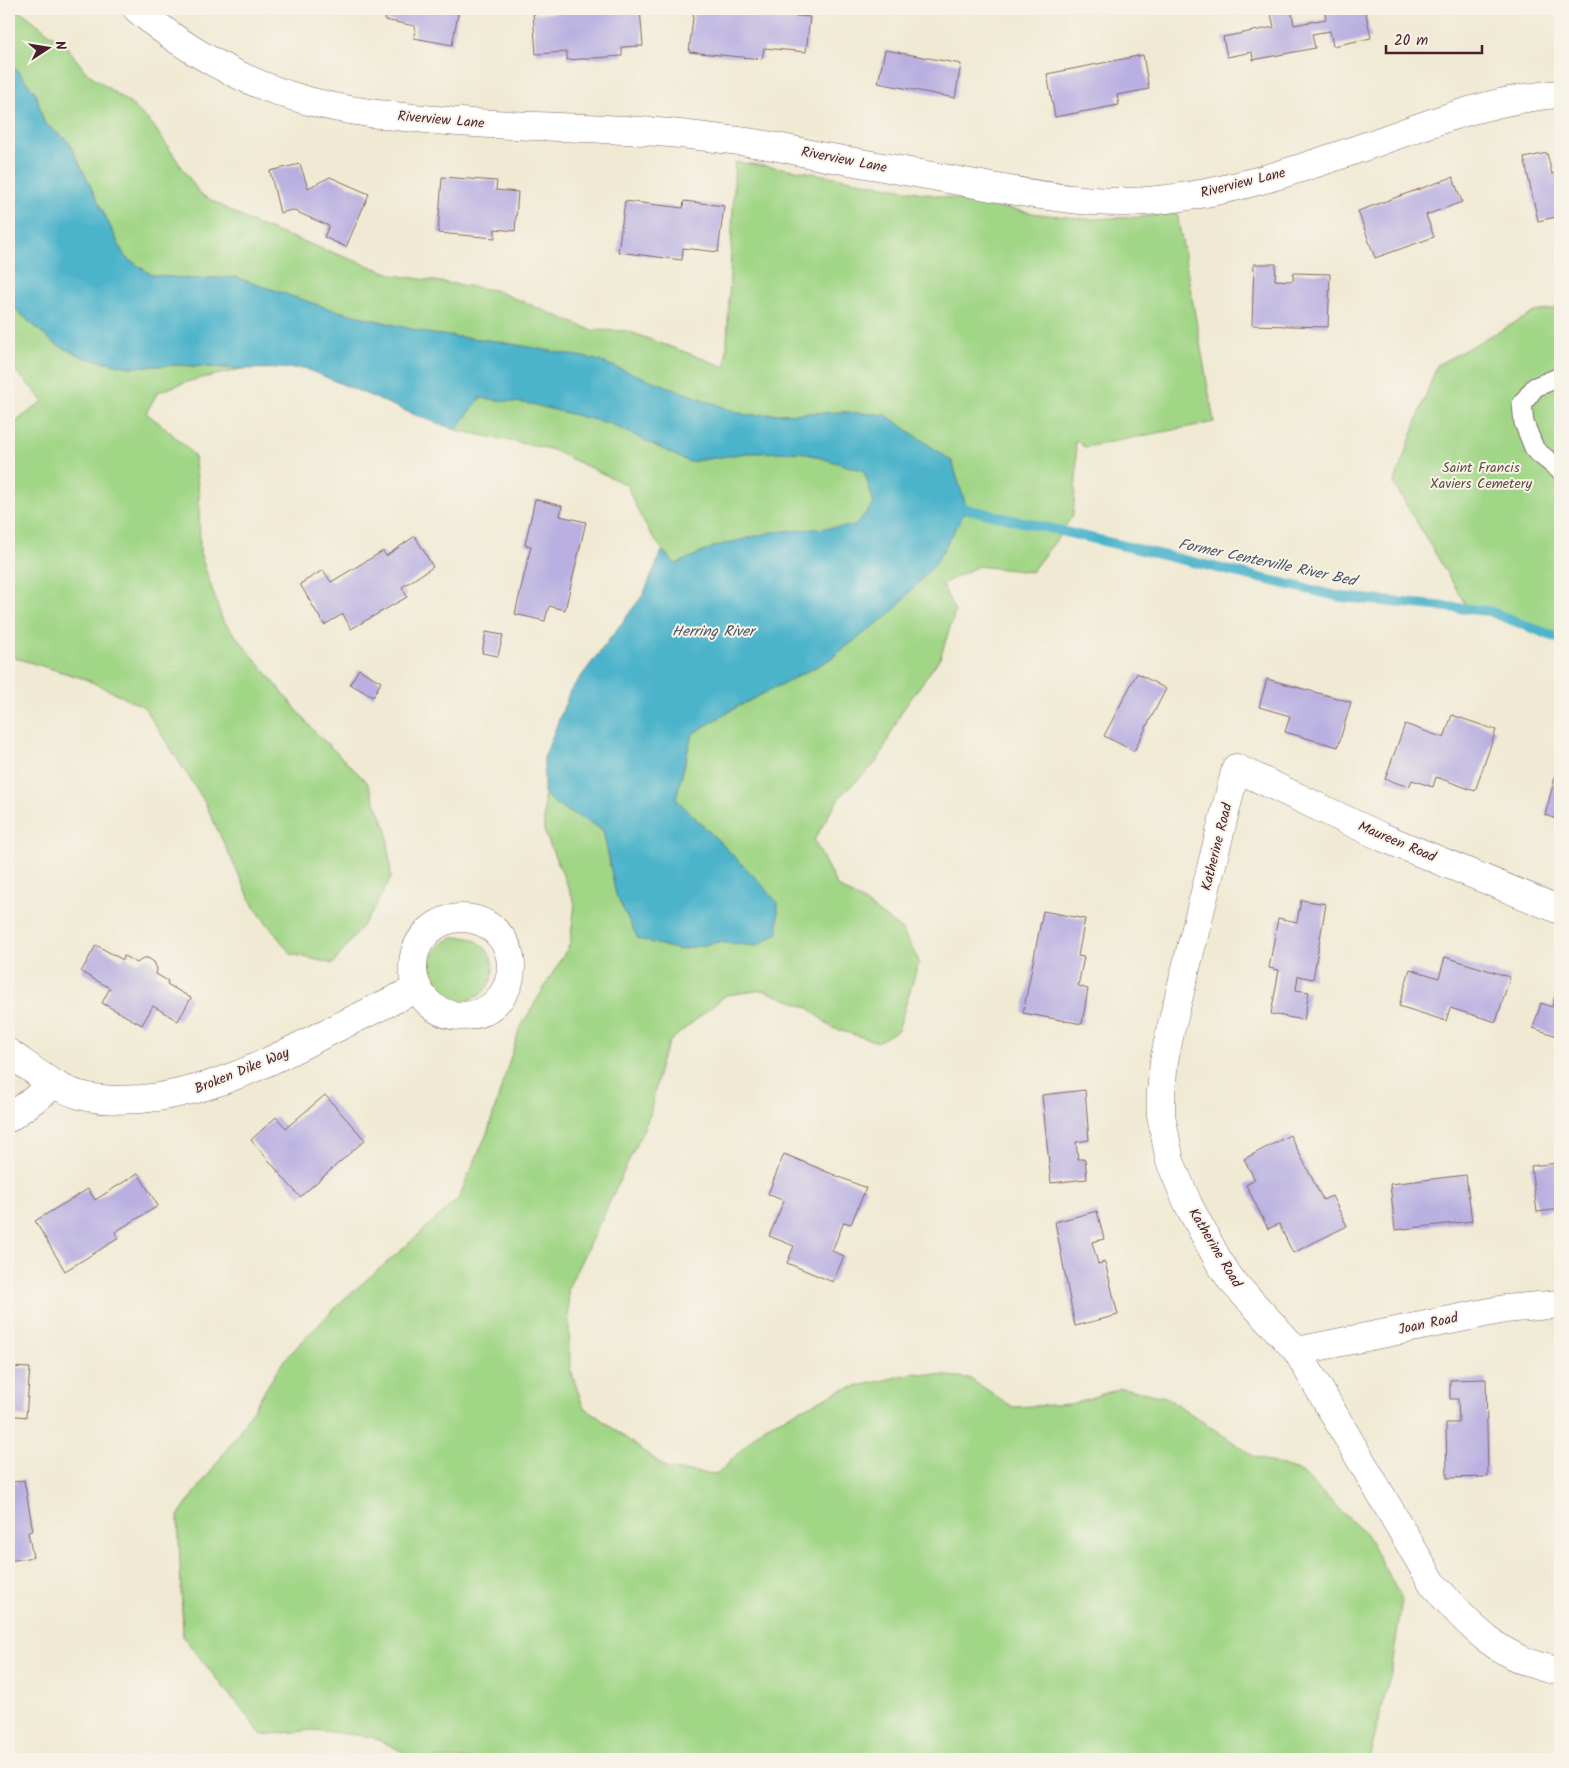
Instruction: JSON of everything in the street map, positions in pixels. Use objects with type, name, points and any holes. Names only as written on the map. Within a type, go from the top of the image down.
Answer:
[{"type":"street","name":"Riverview Lane","points":[[138,9],[154,24],[232,72],[271,89],[324,104],[390,115],[486,125],[679,134],[764,144],[1014,191],[1063,199],[1107,202],[1146,201],[1224,190],[1265,180],[1437,120],[1537,95],[1560,94]]},
{"type":"street","name":"Maureen Road","points":[[1236,768],[1382,837],[1560,910]]},
{"type":"street","name":"Katherine Road","points":[[1236,768],[1164,1060],[1161,1115],[1168,1152],[1178,1182],[1218,1260],[1232,1280],[1246,1298],[1298,1351],[1433,1584],[1467,1622],[1504,1652],[1534,1666],[1560,1671]]},
{"type":"street","name":"Broken Dike Way","points":[[9,1053],[54,1085],[79,1095],[117,1100],[158,1097],[213,1085],[271,1061],[418,988]]},
{"type":"street","points":[[9,1118],[54,1085]]},
{"type":"street","name":"Joan Road","points":[[1298,1351],[1505,1309],[1560,1304]]},
{"type":"lane","points":[[1560,377],[1535,387],[1522,404],[1524,423],[1535,450],[1560,470]]},
{"type":"green space","points":[[9,9],[23,13],[67,47],[86,72],[132,105],[153,125],[200,194],[255,224],[394,275],[494,290],[591,330],[627,331],[726,367],[735,162],[796,170],[1038,214],[1089,219],[1141,217],[1177,213],[1214,422],[1085,447],[1075,440],[1077,468],[1073,515],[1031,572],[978,566],[942,584],[955,612],[940,658],[902,711],[877,762],[840,796],[814,840],[837,886],[864,902],[902,930],[919,961],[898,1030],[878,1042],[832,1028],[809,1008],[763,990],[726,995],[670,1041],[661,1061],[650,1115],[568,1288],[570,1368],[583,1406],[669,1470],[718,1474],[763,1427],[842,1390],[914,1373],[969,1378],[1013,1407],[1071,1404],[1122,1388],[1166,1397],[1255,1457],[1301,1472],[1366,1535],[1402,1599],[1392,1668],[1369,1759],[418,1759],[372,1737],[314,1730],[262,1735],[183,1637],[178,1516],[235,1438],[284,1360],[343,1300],[458,1199],[488,1131],[519,1030],[570,944],[575,903],[544,831],[544,794],[557,805],[603,830],[616,895],[679,950],[718,942],[756,945],[756,878],[676,799],[692,734],[739,706],[827,661],[890,614],[935,564],[878,414],[845,412],[745,415],[678,391],[496,341],[432,334],[330,309],[235,277],[191,279],[152,275],[125,257],[69,142],[44,123],[36,93],[9,61]]},
{"type":"green space","points":[[9,304],[55,344],[130,367],[178,365],[242,369],[193,380],[158,392],[146,413],[168,430],[194,455],[199,494],[200,553],[222,619],[314,731],[367,782],[387,830],[391,877],[372,913],[333,964],[291,954],[254,907],[203,799],[144,707],[85,679],[9,656],[9,427],[43,401],[9,363]]},
{"type":"green space","name":"Saint Francis Xaviers Cemetery","points":[[1560,308],[1560,642],[1467,607],[1394,484],[1437,365],[1535,312]]},
{"type":"green space","points":[[480,398],[531,404],[611,424],[689,462],[746,453],[801,452],[864,471],[874,504],[855,526],[716,546],[676,564],[653,537],[636,507],[627,485],[550,449],[456,430]]},
{"type":"green space","points":[[461,937],[479,943],[487,951],[493,969],[487,987],[479,995],[461,1001],[443,995],[435,987],[429,969],[435,951],[443,943]]},
{"type":"water","name":"Herring River","points":[[9,61],[36,93],[44,123],[69,142],[125,257],[152,275],[191,279],[235,277],[330,309],[432,334],[496,341],[594,359],[745,415],[845,412],[886,415],[952,461],[967,509],[935,564],[890,614],[827,661],[739,706],[692,734],[676,799],[756,878],[778,903],[778,933],[756,946],[718,942],[679,950],[638,939],[616,895],[603,830],[557,805],[544,794],[544,758],[570,691],[643,595],[662,551],[676,564],[716,546],[772,532],[855,526],[874,504],[864,471],[801,452],[746,453],[689,462],[611,424],[531,404],[480,398],[456,430],[304,368],[242,369],[178,365],[130,367],[85,358],[55,344],[9,304]]},
{"type":"building","points":[[367,9],[459,9],[452,45],[414,38],[415,26],[385,20],[386,13]]},
{"type":"building","points":[[640,9],[643,46],[622,47],[622,56],[567,60],[567,52],[536,54],[533,14]]},
{"type":"building","points":[[694,9],[720,9],[810,17],[806,52],[764,48],[762,59],[689,52]]},
{"type":"building","points":[[1291,9],[1294,25],[1326,19],[1324,9],[1365,9],[1371,38],[1333,46],[1330,31],[1312,34],[1315,48],[1253,60],[1252,52],[1227,57],[1223,37],[1274,27],[1270,10]]},
{"type":"building","points":[[885,50],[961,64],[955,98],[878,83]]},
{"type":"building","points":[[1143,55],[1149,89],[1117,95],[1119,105],[1055,117],[1047,74]]},
{"type":"building","points":[[1547,153],[1552,174],[1560,172],[1560,216],[1538,221],[1524,158]]},
{"type":"building","points":[[300,164],[308,188],[330,177],[369,194],[346,247],[324,237],[329,226],[292,210],[280,213],[270,171]]},
{"type":"building","points":[[442,177],[497,181],[496,190],[518,192],[515,231],[495,229],[495,238],[438,233]]},
{"type":"building","points":[[1453,177],[1462,202],[1426,215],[1434,237],[1375,258],[1358,211]]},
{"type":"building","points":[[625,201],[683,208],[684,201],[724,206],[718,252],[683,248],[682,260],[618,252]]},
{"type":"building","points":[[1254,264],[1276,264],[1275,280],[1293,281],[1293,273],[1330,274],[1328,327],[1252,325]]},
{"type":"building","points":[[535,499],[562,506],[560,516],[586,522],[565,610],[549,606],[545,621],[515,614],[531,546],[525,545]]},
{"type":"building","points":[[415,536],[433,567],[402,587],[407,597],[351,629],[343,614],[324,625],[300,584],[323,570],[331,582],[383,551],[386,556]]},
{"type":"building","points":[[486,632],[503,635],[498,656],[482,653]]},
{"type":"building","points":[[359,669],[381,682],[373,697],[350,684]]},
{"type":"building","points":[[1137,673],[1166,689],[1134,751],[1104,736]]},
{"type":"building","points":[[1267,679],[1351,702],[1338,747],[1285,732],[1290,716],[1259,707]]},
{"type":"building","points":[[1452,715],[1496,730],[1475,791],[1436,777],[1433,787],[1412,780],[1409,787],[1385,779],[1405,724],[1444,738]]},
{"type":"building","points":[[1556,773],[1560,774],[1560,820],[1545,815]]},
{"type":"building","points":[[1301,900],[1326,904],[1313,979],[1298,976],[1296,990],[1309,992],[1304,1020],[1271,1014],[1279,970],[1269,968],[1278,918],[1297,922]]},
{"type":"building","points":[[1043,911],[1085,919],[1078,956],[1084,957],[1078,986],[1088,989],[1082,1024],[1023,1013]]},
{"type":"building","points":[[96,945],[123,960],[124,956],[137,963],[144,958],[154,962],[157,969],[156,974],[168,981],[167,984],[191,998],[178,1021],[153,1006],[142,1025],[102,1003],[110,988],[81,972]]},
{"type":"building","points":[[1445,957],[1510,977],[1496,1022],[1450,1008],[1446,1021],[1399,1006],[1410,969],[1439,978]]},
{"type":"building","points":[[1557,991],[1560,992],[1560,1037],[1533,1028],[1541,1003],[1552,1007]]},
{"type":"building","points":[[1085,1090],[1089,1140],[1076,1142],[1078,1159],[1085,1159],[1087,1179],[1051,1183],[1042,1095]]},
{"type":"building","points":[[325,1095],[365,1140],[300,1197],[251,1140],[276,1117],[286,1128]]},
{"type":"building","points":[[1290,1135],[1323,1200],[1332,1196],[1347,1226],[1293,1253],[1279,1224],[1268,1229],[1246,1185],[1255,1180],[1244,1159]]},
{"type":"building","points":[[1560,1147],[1560,1209],[1537,1212],[1531,1166],[1558,1163],[1556,1148]]},
{"type":"building","points":[[784,1154],[866,1188],[851,1224],[844,1222],[832,1251],[844,1256],[833,1282],[787,1263],[794,1246],[769,1236],[784,1201],[768,1194]]},
{"type":"building","points":[[138,1173],[158,1206],[115,1232],[119,1238],[65,1271],[35,1221],[88,1189],[95,1200]]},
{"type":"building","points":[[1466,1175],[1472,1221],[1395,1230],[1390,1184]]},
{"type":"building","points":[[1097,1211],[1104,1239],[1092,1242],[1098,1264],[1105,1262],[1118,1315],[1075,1326],[1055,1222]]},
{"type":"building","points":[[9,1319],[13,1320],[10,1361],[9,1360]]},
{"type":"building","points":[[9,1367],[30,1368],[26,1417],[9,1415]]},
{"type":"building","points":[[1486,1379],[1488,1477],[1447,1478],[1446,1423],[1459,1423],[1458,1399],[1450,1399],[1450,1380]]},
{"type":"building","points":[[24,1480],[33,1531],[28,1532],[33,1557],[9,1561],[9,1483]]},
{"type":"waterway","name":"Former Centerville River Bed","points":[[967,509],[1341,597],[1489,611],[1560,639]]}]
